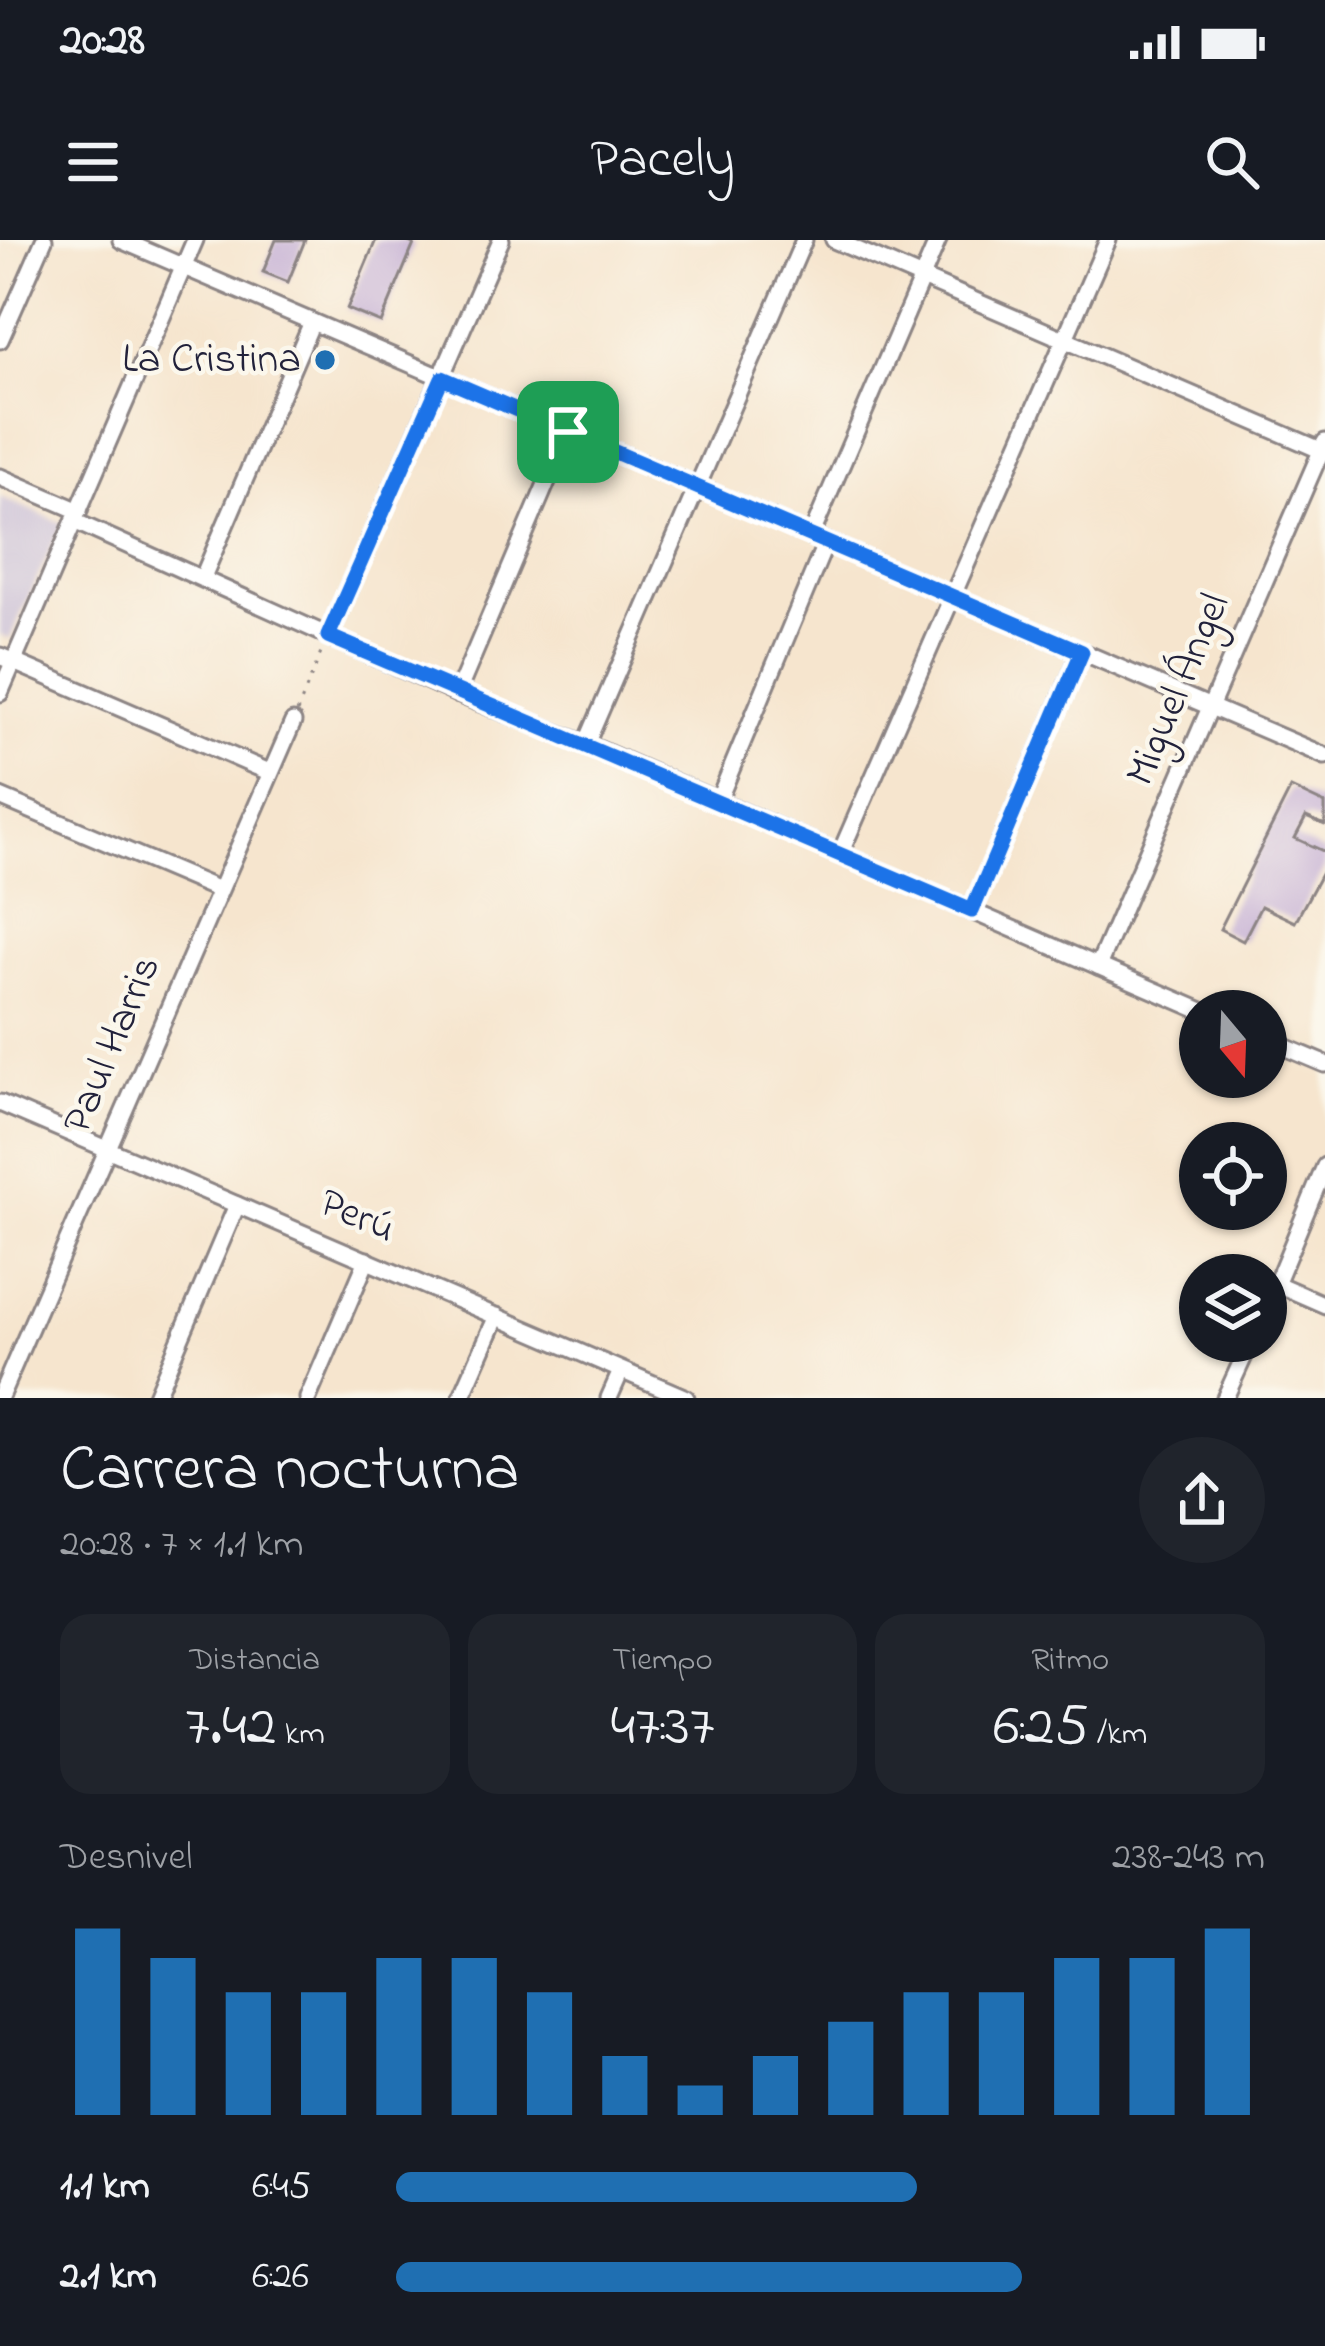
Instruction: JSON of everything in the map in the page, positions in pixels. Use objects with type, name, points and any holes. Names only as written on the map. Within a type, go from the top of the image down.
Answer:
[{"type":"street","points":[[0,340],[44,240]]},
{"type":"street","points":[[121,240],[1325,756]]},
{"type":"street","points":[[0,693],[7,659],[77,517],[195,240]]},
{"type":"street","points":[[328,636],[501,240]]},
{"type":"street","points":[[586,744],[804,240]]},
{"type":"street","points":[[834,240],[1324,448]]},
{"type":"street","points":[[718,801],[938,240]]},
{"type":"street","points":[[840,854],[1108,240]]},
{"type":"street","points":[[203,578],[312,322]]},
{"type":"street","points":[[457,694],[568,432]]},
{"type":"street","name":"Miguel Ángel","points":[[1098,966],[1324,448]]},
{"type":"street","points":[[0,477],[203,578],[457,694],[586,744],[1179,1001]]},
{"type":"street","points":[[972,911],[1082,652]]},
{"type":"street","points":[[7,659],[269,772]]},
{"type":"street","name":"Paul Harris","points":[[0,1397],[293,722]]},
{"type":"street","points":[[0,797],[219,890]]},
{"type":"street","points":[[1287,1048],[1325,1064]]},
{"type":"street","name":"Perú","points":[[0,1102],[686,1398]]},
{"type":"street","points":[[1287,1259],[1325,1166]]},
{"type":"street","points":[[155,1398],[237,1204]]},
{"type":"street","points":[[308,1398],[368,1261]]},
{"type":"street","points":[[1287,1288],[1325,1305]]},
{"type":"street","points":[[460,1398],[497,1316]]},
{"type":"street","points":[[1225,1398],[1241,1362]]},
{"type":"street","points":[[609,1398],[621,1370]]},
{"type":"path","points":[[293,722],[328,636]]},
{"type":"shaded area","points":[[0,497],[62,523],[10,639],[0,635]]},
{"type":"building","points":[[276,240],[305,240],[288,282],[263,272]]},
{"type":"building","points":[[376,240],[414,244],[381,323],[347,309]]},
{"type":"building","points":[[1291,788],[1325,804],[1325,825],[1306,817],[1295,838],[1325,852],[1325,867],[1295,922],[1261,906],[1243,941],[1220,929]]},
{"type":"place","name":"La Cristina","points":[[325,360]]},
{"type":"route","points":[[442,378],[568,432],[1082,652],[972,911],[328,636],[442,378]]}]
